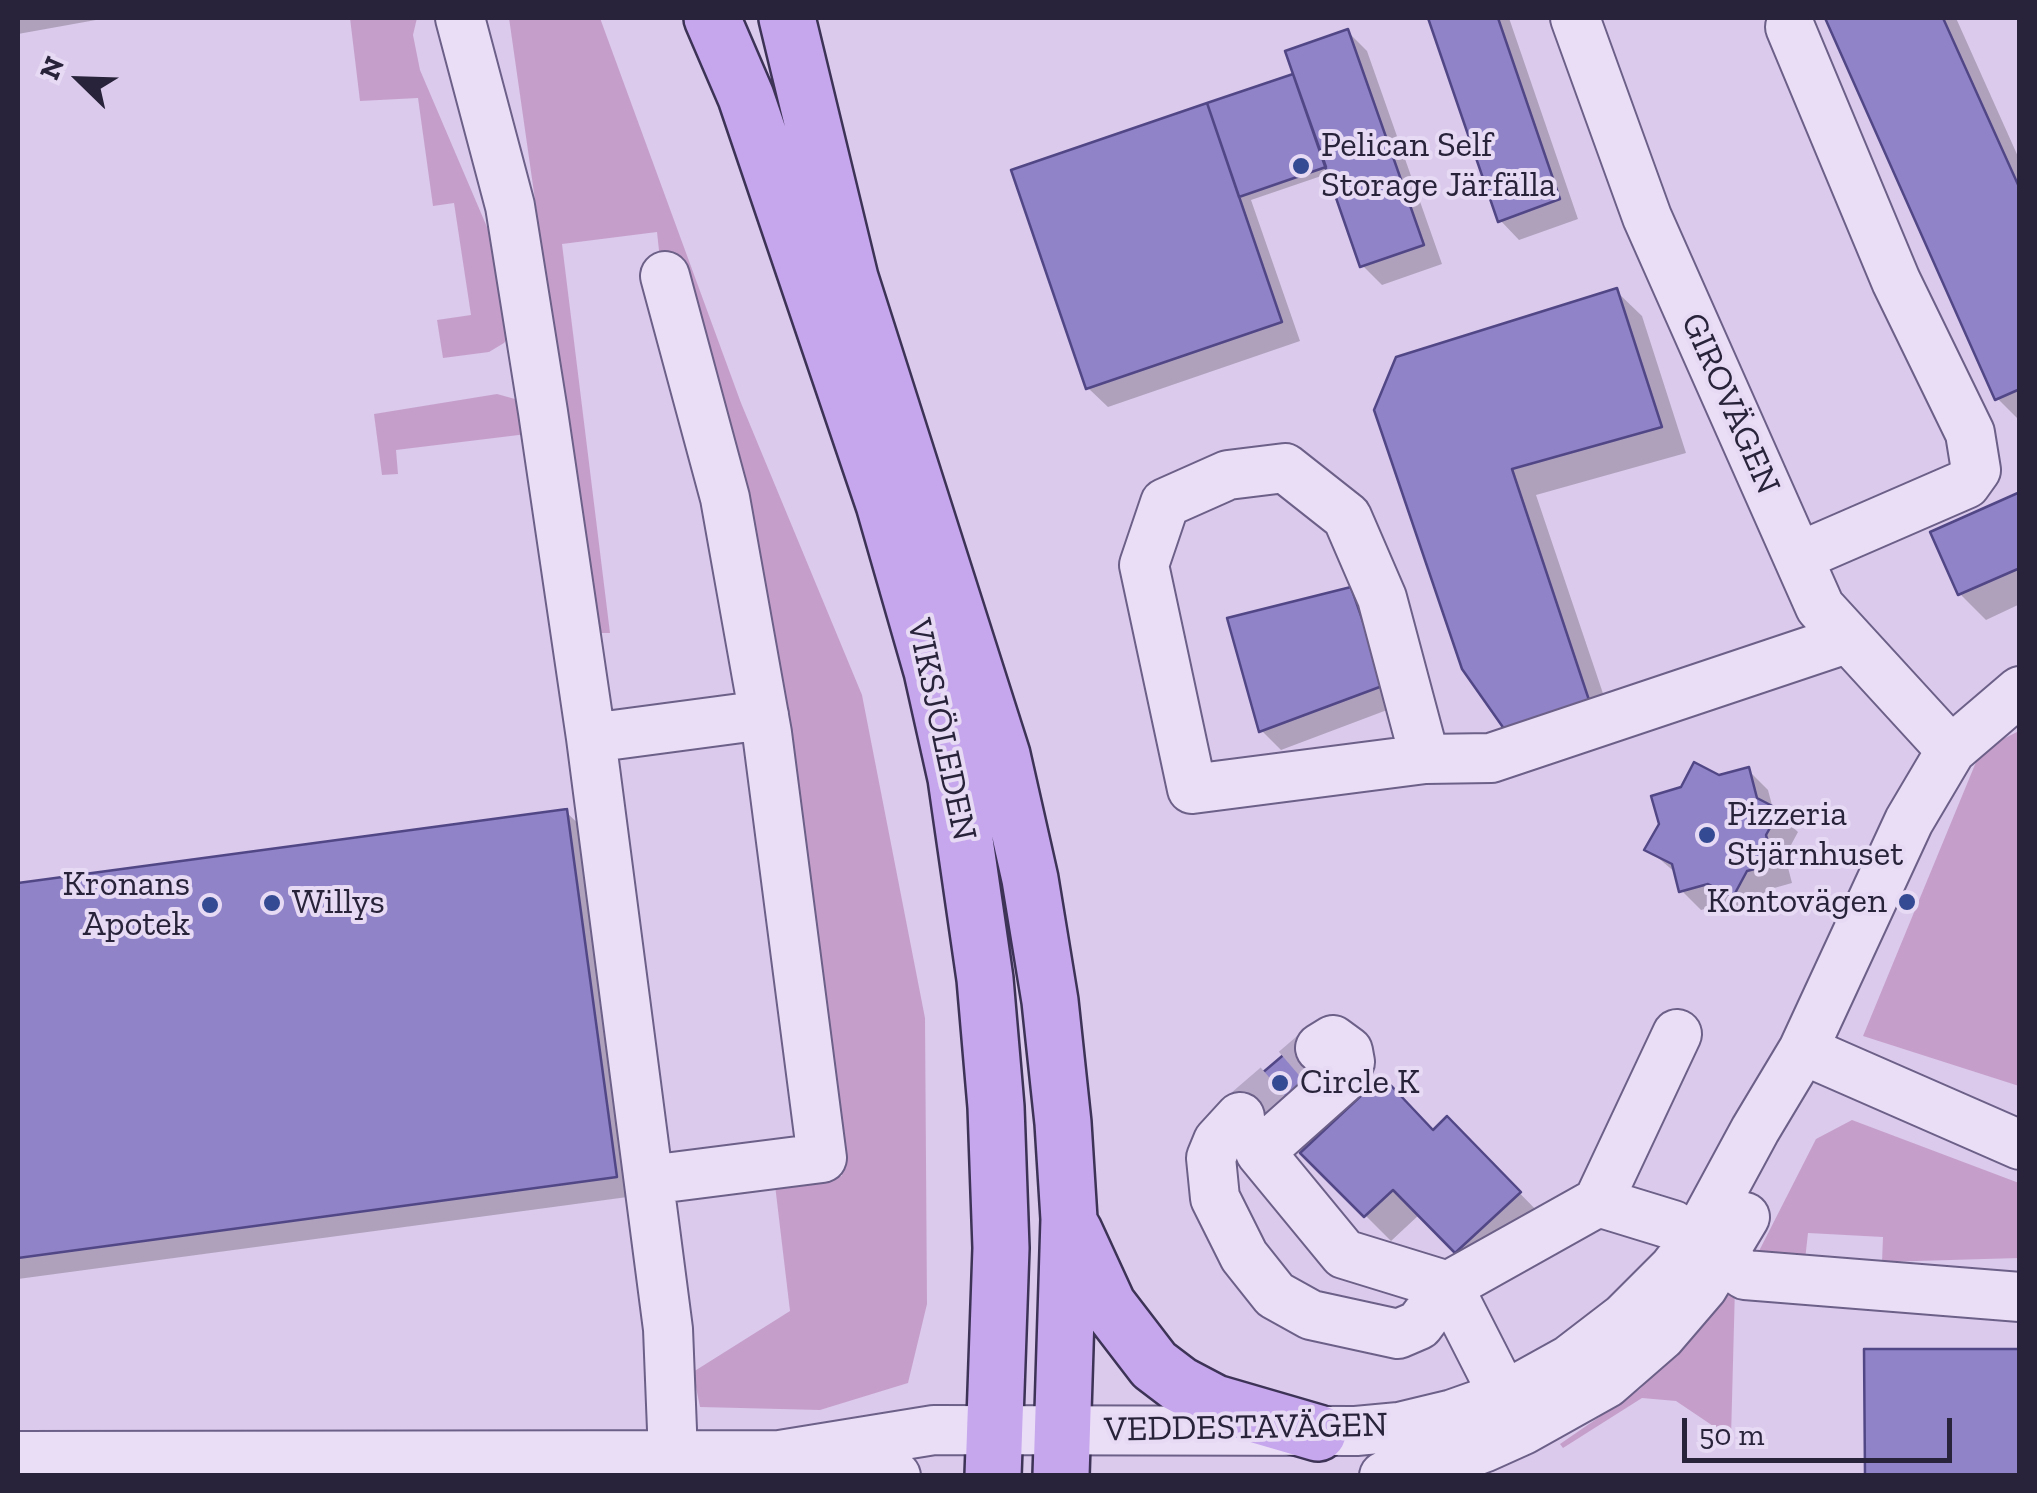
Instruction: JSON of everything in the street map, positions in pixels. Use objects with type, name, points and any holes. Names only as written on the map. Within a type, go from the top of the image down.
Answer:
[{"type":"main road","name":"VIKSJÖLEDEN","points":[[787,18],[850,278],[1002,755],[1030,879],[1050,1000],[1064,1122],[1069,1220],[1063,1452]]},
{"type":"main road","name":"VIKSJÖLEDEN","points":[[721,19],[762,59],[811,192],[850,278]]},
{"type":"main road","name":"VIKSJÖLEDEN","points":[[721,19],[884,504],[932,671],[956,778],[985,979],[996,1107],[1001,1248],[994,1452]]},
{"type":"main road","points":[[1069,1220],[1108,1305],[1154,1365],[1215,1403],[1318,1432]]},
{"type":"street","points":[[460,18],[510,206],[591,738],[668,1329],[673,1455]]},
{"type":"street","name":"GIROVÄGEN","points":[[1575,18],[1648,217],[1820,608],[1952,750]]},
{"type":"street","points":[[1790,27],[1896,280],[1970,433],[1976,470],[1966,484],[1798,557]]},
{"type":"street","points":[[649,1180],[822,1158],[764,715],[725,498],[665,276]]},
{"type":"street","points":[[1424,759],[1382,598],[1347,517],[1285,468],[1228,475],[1165,502],[1144,565],[1192,789],[1424,759],[1491,758],[1846,639]]},
{"type":"street","name":"VEDDESTAVÄGEN","points":[[1384,1476],[1435,1466],[1483,1448],[1524,1430],[1607,1383],[1660,1336],[1703,1287],[1709,1248],[1755,1130],[1804,1050],[1909,821],[1952,750],[2020,691]]},
{"type":"street","points":[[591,738],[764,715]]},
{"type":"street","points":[[1240,1117],[1218,1141],[1211,1158],[1215,1198],[1244,1256],[1275,1296],[1311,1316],[1398,1334],[1418,1324],[1448,1286],[1598,1202],[1677,1034]]},
{"type":"street","points":[[1804,1050],[2020,1145]]},
{"type":"street","points":[[1331,1063],[1260,1152],[1344,1254],[1448,1286],[1504,1396]]},
{"type":"street","points":[[1598,1202],[1673,1225],[1744,1275],[2020,1298]]},
{"type":"street","name":"VEDDESTAVÄGEN","points":[[762,1462],[934,1430],[994,1452],[1063,1452],[1398,1427],[1504,1396],[1569,1360],[1625,1317],[1673,1269],[1709,1248]]},
{"type":"street","points":[[18,1456],[449,1465],[673,1455],[896,1476]]},
{"type":"shaded area","points":[[350,18],[417,18],[413,35],[420,70],[513,288],[515,327],[504,343],[489,352],[443,358],[437,320],[471,315],[454,203],[433,206],[418,98],[360,101]]},
{"type":"shaded area","points":[[509,18],[600,18],[741,403],[862,695],[925,1018],[927,1304],[908,1383],[820,1410],[700,1407],[693,1372],[790,1311],[775,1185],[842,1176],[787,745],[660,260],[657,232],[562,244],[610,633],[597,633]]},
{"type":"shaded area","points":[[497,394],[515,399],[524,409],[527,434],[396,450],[398,474],[382,475],[374,414]]},
{"type":"shaded area","points":[[2019,731],[2019,1086],[1863,1036],[1981,750]]},
{"type":"shaded area","points":[[1852,1120],[2019,1183],[2019,1258],[1882,1262],[1883,1237],[1808,1233],[1805,1260],[1771,1262],[1759,1251],[1816,1139]]},
{"type":"shaded area","points":[[1735,1287],[1731,1438],[1676,1401],[1642,1398],[1563,1448],[1560,1444],[1640,1389]]},
{"type":"building","points":[[1428,18],[1498,18],[1560,199],[1498,222]]},
{"type":"building","points":[[1825,18],[1943,18],[2020,189],[2020,389],[1995,400]]},
{"type":"building","points":[[1348,29],[1424,245],[1360,267],[1285,51]]},
{"type":"building","points":[[1293,74],[1326,167],[1239,197],[1207,103]]},
{"type":"building","points":[[1207,103],[1282,322],[1086,389],[1011,170]]},
{"type":"building","points":[[1617,288],[1662,427],[1512,469],[1591,706],[1507,733],[1462,669],[1374,410],[1396,357]]},
{"type":"building","points":[[2020,492],[2020,568],[1958,595],[1930,532]]},
{"type":"building","points":[[1351,587],[1385,685],[1259,732],[1227,618]]},
{"type":"building","points":[[1694,762],[1719,775],[1749,767],[1757,798],[1780,810],[1766,835],[1774,864],[1747,871],[1733,897],[1708,884],[1679,892],[1672,864],[1644,850],[1659,824],[1651,796],[1681,787]]},
{"type":"building","points":[[567,809],[617,1177],[18,1258],[18,883]]},
{"type":"building","name":"Circle K","points":[[1308,1034],[1333,1063],[1253,1133],[1227,1103]]},
{"type":"building","points":[[1382,1076],[1433,1130],[1447,1116],[1521,1192],[1455,1253],[1393,1190],[1364,1217],[1300,1153]]},
{"type":"building","points":[[1864,1349],[2020,1349],[2020,1476],[1865,1476]]},
{"type":"tunnel","points":[[1240,1117],[1320,1048]]},
{"type":"place","name":"Pelican Self Storage Järfälla","points":[[1301,166]]},
{"type":"place","name":"Pizzeria Stjärnhuset","points":[[1707,835]]},
{"type":"place","name":"Kontovägen","points":[[1907,902]]},
{"type":"place","name":"Willys","points":[[272,903]]},
{"type":"place","name":"Kronans Apotek","points":[[210,905]]},
{"type":"place","name":"Circle K","points":[[1280,1083]]}]
